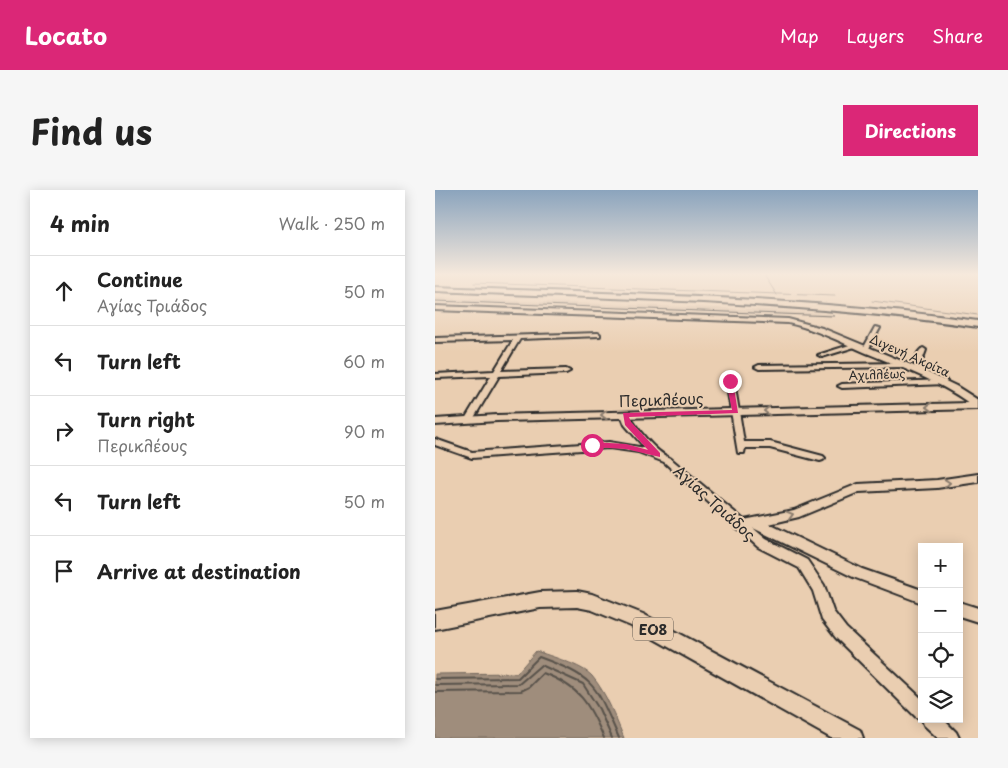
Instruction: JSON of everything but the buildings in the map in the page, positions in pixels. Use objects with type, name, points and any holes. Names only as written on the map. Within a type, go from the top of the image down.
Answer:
[{"type":"highway","points":[[713,301],[795,304],[899,313],[978,324]]},
{"type":"highway","points":[[818,301],[899,308],[978,319]]},
{"type":"main road","name":"Διγενή Ακρίτα","points":[[435,308],[773,319],[817,328],[919,370],[943,382],[978,406]]},
{"type":"main road","name":"Περικλέους","points":[[435,422],[469,419],[978,406]]},
{"type":"main road","name":"ΕΟ8","points":[[435,620],[540,600],[577,599],[592,602],[637,620],[852,738]]},
{"type":"street","points":[[866,349],[877,328]]},
{"type":"street","points":[[435,340],[598,334]]},
{"type":"street","points":[[469,419],[518,337]]},
{"type":"street","points":[[822,355],[856,345]]},
{"type":"street","points":[[919,370],[918,361],[923,350]]},
{"type":"street","points":[[759,368],[903,365]]},
{"type":"street","points":[[435,376],[566,371]]},
{"type":"street","points":[[730,381],[741,449],[770,445],[820,458]]},
{"type":"street","name":"Αχιλλέως","points":[[842,386],[943,382]]},
{"type":"street","points":[[625,415],[628,423],[657,455]]},
{"type":"street","name":"Αγίας Τριάδος","points":[[435,442],[472,455],[609,445],[640,449],[657,455],[677,467],[748,524],[765,546],[803,564],[819,589],[827,615],[841,633],[918,707]]},
{"type":"street","points":[[748,524],[795,514],[858,488],[947,483],[978,478]]},
{"type":"street","points":[[748,524],[903,592],[918,596]]},
{"type":"street","points":[[963,610],[978,615]]},
{"type":"street","points":[[934,723],[950,738]]},
{"type":"shaded area","points":[[435,301],[507,301],[771,310],[833,314],[834,317]]},
{"type":"shaded area","points":[[763,301],[795,301],[906,311],[978,322],[892,310]]},
{"type":"water","points":[[536,651],[574,665],[592,676],[606,698],[624,738],[435,738],[435,674],[517,673]]},
{"type":"waterway","points":[[872,301],[978,315]]},
{"type":"railway","points":[[435,301],[834,316]]},
{"type":"route","points":[[592,445],[626,446],[657,455],[628,423],[625,415],[736,412],[730,381]]}]
